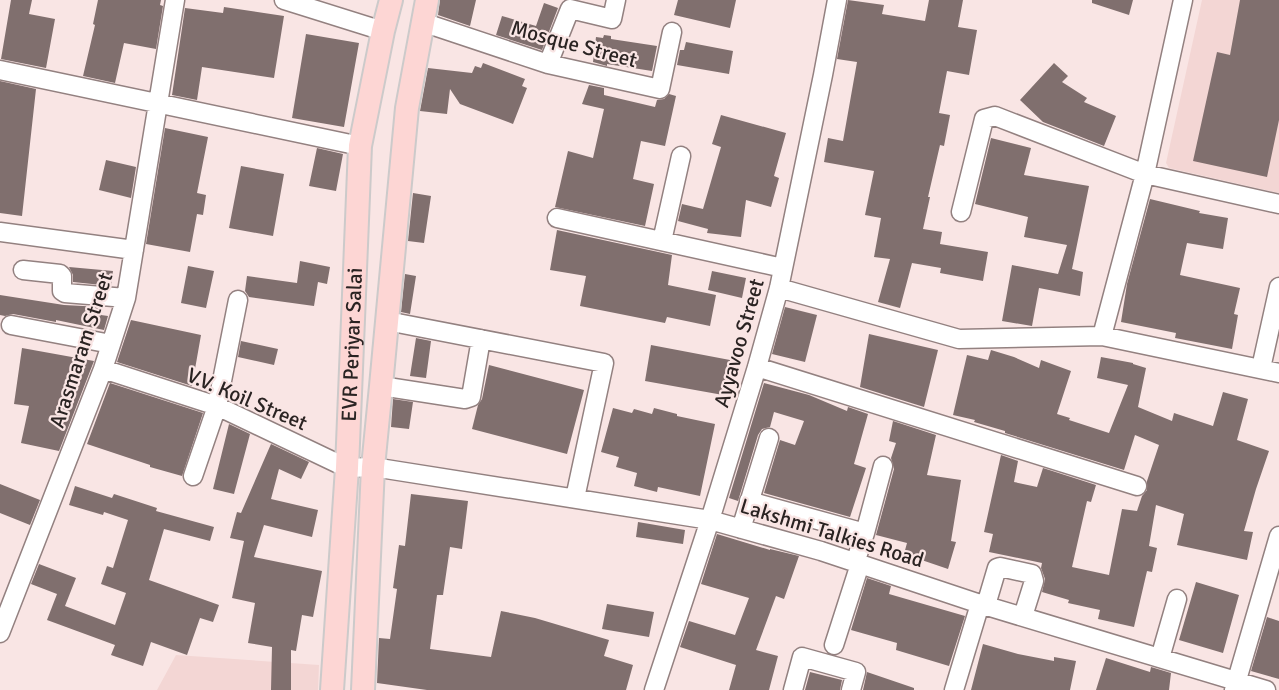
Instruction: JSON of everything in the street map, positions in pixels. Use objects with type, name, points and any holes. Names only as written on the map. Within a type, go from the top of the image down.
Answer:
[{"type":"main road","name":"EVR Periyar Salai","points":[[332,690],[347,468],[360,146],[382,31],[391,0]]},
{"type":"main road","name":"EVR Periyar Salai","points":[[363,690],[374,468],[387,321],[407,108],[427,0]]},
{"type":"street","name":"Arasmaram Street","points":[[0,633],[103,369],[126,298],[174,0]]},
{"type":"street","points":[[284,0],[382,31]]},
{"type":"street","points":[[548,64],[570,9],[612,19],[616,0]]},
{"type":"street","name":"Ayyavoo Street","points":[[654,690],[710,520],[779,288],[824,75],[837,0]]},
{"type":"street","points":[[1102,336],[1145,174],[1183,0]]},
{"type":"street","name":"Mosque Street","points":[[422,22],[548,64],[660,89],[672,32]]},
{"type":"street","points":[[0,70],[360,146]]},
{"type":"street","points":[[961,212],[984,119],[995,116],[1145,174],[1279,204]]},
{"type":"street","points":[[662,241],[681,156]]},
{"type":"street","points":[[556,218],[783,268]]},
{"type":"street","points":[[0,232],[134,250]]},
{"type":"street","points":[[23,270],[60,274],[63,276],[62,291],[65,293],[126,298]]},
{"type":"street","points":[[1261,369],[1279,287]]},
{"type":"street","points":[[779,288],[959,339],[1102,336],[1279,373]]},
{"type":"street","points":[[193,476],[217,406],[238,300]]},
{"type":"street","points":[[387,321],[604,363],[575,498]]},
{"type":"street","points":[[11,325],[111,344]]},
{"type":"street","points":[[381,386],[465,399],[471,397],[481,339]]},
{"type":"street","points":[[757,367],[1137,486]]},
{"type":"street","name":"V.V. Koil Street","points":[[103,369],[217,406],[347,468],[374,468]]},
{"type":"street","points":[[741,529],[769,438]]},
{"type":"street","points":[[834,645],[883,466]]},
{"type":"street","name":"Lakshmi Talkies Road","points":[[374,468],[710,520],[857,563],[1160,658],[1236,686],[1266,690]]},
{"type":"street","points":[[749,501],[865,533]]},
{"type":"street","points":[[1236,686],[1279,536]]},
{"type":"street","points":[[954,690],[997,568],[1032,574],[1034,581],[1023,616]]},
{"type":"street","points":[[1160,658],[1178,599]]},
{"type":"street","points":[[793,690],[802,657],[856,672],[851,690]]},
{"type":"shaded area","points":[[1202,0],[1279,0],[1279,193],[1169,168],[1166,163]]},
{"type":"shaded area","points":[[176,655],[319,665],[318,690],[157,690]]},
{"type":"building","points":[[11,0],[32,0],[29,14],[55,19],[46,68],[1,59]]},
{"type":"building","points":[[98,0],[161,0],[160,5],[163,6],[156,49],[124,43],[115,83],[83,76],[95,25],[93,24]]},
{"type":"building","points":[[440,0],[476,0],[470,26],[438,15]]},
{"type":"building","points":[[678,0],[736,0],[730,28],[674,15]]},
{"type":"building","points":[[848,0],[884,5],[882,14],[925,21],[929,0],[963,0],[958,27],[977,30],[969,75],[947,71],[939,113],[950,115],[944,146],[940,145],[923,229],[942,232],[940,244],[988,252],[983,281],[940,273],[941,268],[912,263],[900,308],[878,302],[890,259],[874,257],[881,218],[865,215],[874,171],[824,162],[828,138],[843,141],[857,62],[837,59]]},
{"type":"building","points":[[1092,0],[1133,0],[1129,15],[1092,3]]},
{"type":"building","points":[[1240,0],[1279,0],[1279,120],[1267,177],[1193,161],[1217,52],[1230,55]]},
{"type":"building","points":[[544,3],[558,8],[542,50],[496,35],[502,16],[536,26]]},
{"type":"building","points":[[224,7],[284,16],[274,78],[202,67],[197,100],[172,95],[185,8],[223,13]]},
{"type":"building","points":[[306,34],[359,43],[344,127],[292,118]]},
{"type":"building","points":[[604,35],[611,36],[611,39],[657,46],[652,71],[607,64],[607,66],[593,62],[596,37],[603,38]]},
{"type":"building","points":[[686,42],[733,51],[729,74],[677,65],[680,50],[684,50]]},
{"type":"building","points":[[483,63],[525,79],[522,86],[527,88],[513,124],[460,104],[450,89],[447,114],[420,111],[428,68],[472,73],[475,66],[481,68]]},
{"type":"building","points":[[1054,63],[1068,76],[1062,82],[1087,98],[1084,102],[1116,116],[1104,146],[1043,122],[1020,100]]},
{"type":"building","points":[[0,81],[36,89],[22,216],[0,213]]},
{"type":"building","points":[[589,85],[604,88],[604,95],[655,107],[657,100],[664,99],[669,94],[676,96],[665,146],[641,141],[633,179],[654,184],[645,226],[555,207],[568,151],[593,158],[604,109],[582,104]]},
{"type":"building","points":[[721,115],[786,133],[774,176],[779,178],[771,207],[746,200],[741,237],[707,233],[708,229],[678,221],[682,204],[703,209],[721,147],[712,144]]},
{"type":"building","points":[[165,128],[208,137],[197,193],[206,195],[203,215],[197,214],[190,252],[146,244]]},
{"type":"building","points":[[991,138],[1031,148],[1024,175],[1089,186],[1072,269],[1083,272],[1080,296],[1039,288],[1032,326],[1002,321],[1012,265],[1058,274],[1067,245],[1024,237],[1028,217],[975,204]]},
{"type":"building","points":[[317,148],[343,154],[336,191],[309,186]]},
{"type":"building","points":[[106,160],[136,167],[131,198],[99,190]]},
{"type":"building","points":[[241,166],[284,174],[273,236],[229,228]]},
{"type":"building","points":[[413,193],[431,196],[424,243],[408,241]]},
{"type":"building","points":[[1150,199],[1200,211],[1199,213],[1228,218],[1223,249],[1187,243],[1180,275],[1240,288],[1234,314],[1238,315],[1232,349],[1175,338],[1176,333],[1121,322],[1127,284]]},
{"type":"building","points":[[557,230],[672,255],[668,285],[716,295],[710,326],[667,317],[665,323],[580,306],[586,276],[550,270]]},
{"type":"building","points":[[300,261],[330,267],[327,284],[318,282],[314,306],[249,297],[245,291],[247,276],[297,283]]},
{"type":"building","points":[[188,266],[214,271],[206,308],[181,303]]},
{"type":"building","points":[[69,267],[113,271],[111,286],[73,282],[73,275]]},
{"type":"building","points":[[712,271],[746,278],[742,298],[708,290]]},
{"type":"building","points":[[405,274],[416,276],[410,314],[401,312]]},
{"type":"building","points":[[0,295],[64,305],[103,307],[101,315],[108,316],[104,330],[56,320],[56,322],[13,314],[5,316],[0,315]]},
{"type":"building","points":[[785,307],[817,315],[805,362],[772,354]]},
{"type":"building","points":[[131,320],[201,335],[192,386],[117,362]]},
{"type":"building","points":[[869,334],[938,350],[924,407],[860,387]]},
{"type":"building","points":[[416,338],[431,341],[426,378],[410,376]]},
{"type":"building","points":[[241,341],[278,349],[274,365],[238,357]]},
{"type":"building","points":[[651,345],[730,360],[723,395],[645,381]]},
{"type":"building","points":[[22,348],[94,361],[59,451],[21,443],[29,406],[14,404]]},
{"type":"building","points":[[991,350],[1039,368],[1041,360],[1071,371],[1057,414],[1109,433],[1128,385],[1097,378],[1101,357],[1146,368],[1138,407],[1172,421],[1174,413],[1213,426],[1223,392],[1248,399],[1237,440],[1269,451],[1244,531],[1253,532],[1247,560],[1177,545],[1184,514],[1156,505],[1149,546],[1157,548],[1152,572],[1147,571],[1134,627],[1098,619],[1100,610],[1068,603],[1069,600],[1042,592],[1045,579],[1041,568],[1042,563],[989,552],[993,534],[984,532],[1001,455],[1018,461],[1014,482],[1037,487],[1043,468],[1096,485],[1091,502],[1087,501],[1072,567],[1109,575],[1122,509],[1137,511],[1142,496],[1147,490],[1147,481],[1159,445],[1135,435],[1124,470],[1005,433],[1005,431],[974,422],[975,420],[953,415],[967,355],[988,360]]},
{"type":"building","points":[[489,365],[584,390],[567,454],[472,429],[478,405],[482,399]]},
{"type":"building","points":[[110,383],[203,413],[182,476],[87,444]]},
{"type":"building","points":[[764,383],[809,395],[847,411],[848,407],[868,414],[854,464],[866,468],[850,517],[764,493],[780,440],[795,445],[804,421],[774,412],[770,427],[762,429],[758,435],[738,501],[729,498]]},
{"type":"building","points":[[393,399],[413,402],[409,429],[391,427]]},
{"type":"building","points":[[613,408],[632,413],[634,409],[652,414],[654,408],[677,414],[677,416],[715,424],[700,496],[658,487],[657,492],[634,486],[637,473],[616,467],[619,457],[601,452]]},
{"type":"building","points":[[893,421],[936,435],[927,475],[961,480],[951,541],[956,542],[948,569],[904,554],[907,543],[876,535],[894,469],[891,458],[896,443],[889,441]]},
{"type":"building","points":[[229,424],[250,434],[234,494],[213,489]]},
{"type":"building","points":[[271,444],[309,462],[301,479],[279,469],[271,499],[318,510],[312,537],[264,525],[254,557],[322,571],[313,617],[302,615],[296,651],[291,650],[291,690],[271,690],[272,647],[248,643],[255,603],[232,598],[244,541],[230,538],[237,512],[241,513]]},
{"type":"building","points":[[0,484],[40,500],[30,525],[0,513]]},
{"type":"building","points":[[75,486],[112,498],[114,494],[157,508],[156,511],[214,527],[210,541],[164,529],[149,580],[219,605],[213,622],[200,618],[187,655],[151,642],[143,666],[111,655],[115,645],[47,620],[57,594],[31,584],[39,564],[76,578],[65,606],[115,625],[126,593],[101,584],[107,566],[113,568],[128,520],[104,512],[103,515],[69,505]]},
{"type":"building","points":[[411,494],[468,501],[462,549],[450,547],[443,595],[437,595],[430,649],[491,657],[501,611],[535,618],[609,640],[604,656],[633,665],[626,690],[427,690],[377,683],[379,638],[390,639],[397,589],[393,588],[399,545],[405,546]]},
{"type":"building","points":[[638,522],[685,530],[683,544],[636,537]]},
{"type":"building","points":[[717,534],[799,556],[784,599],[776,596],[756,650],[778,656],[769,690],[729,690],[736,665],[680,647],[689,621],[735,635],[749,598],[701,584]]},
{"type":"building","points":[[867,578],[891,586],[889,594],[965,616],[949,666],[896,650],[897,643],[851,630]]},
{"type":"building","points":[[1196,582],[1239,595],[1223,653],[1179,640]]},
{"type":"building","points":[[607,604],[654,612],[649,637],[602,629]]},
{"type":"building","points":[[1267,617],[1279,621],[1279,679],[1251,671]]},
{"type":"building","points":[[983,644],[1054,661],[1054,657],[1076,661],[1070,690],[971,690]]},
{"type":"building","points":[[1106,658],[1150,672],[1151,667],[1171,673],[1169,690],[1096,690]]},
{"type":"building","points":[[810,672],[842,680],[840,690],[805,690]]},
{"type":"building","points":[[867,672],[914,688],[914,690],[863,690]]}]
